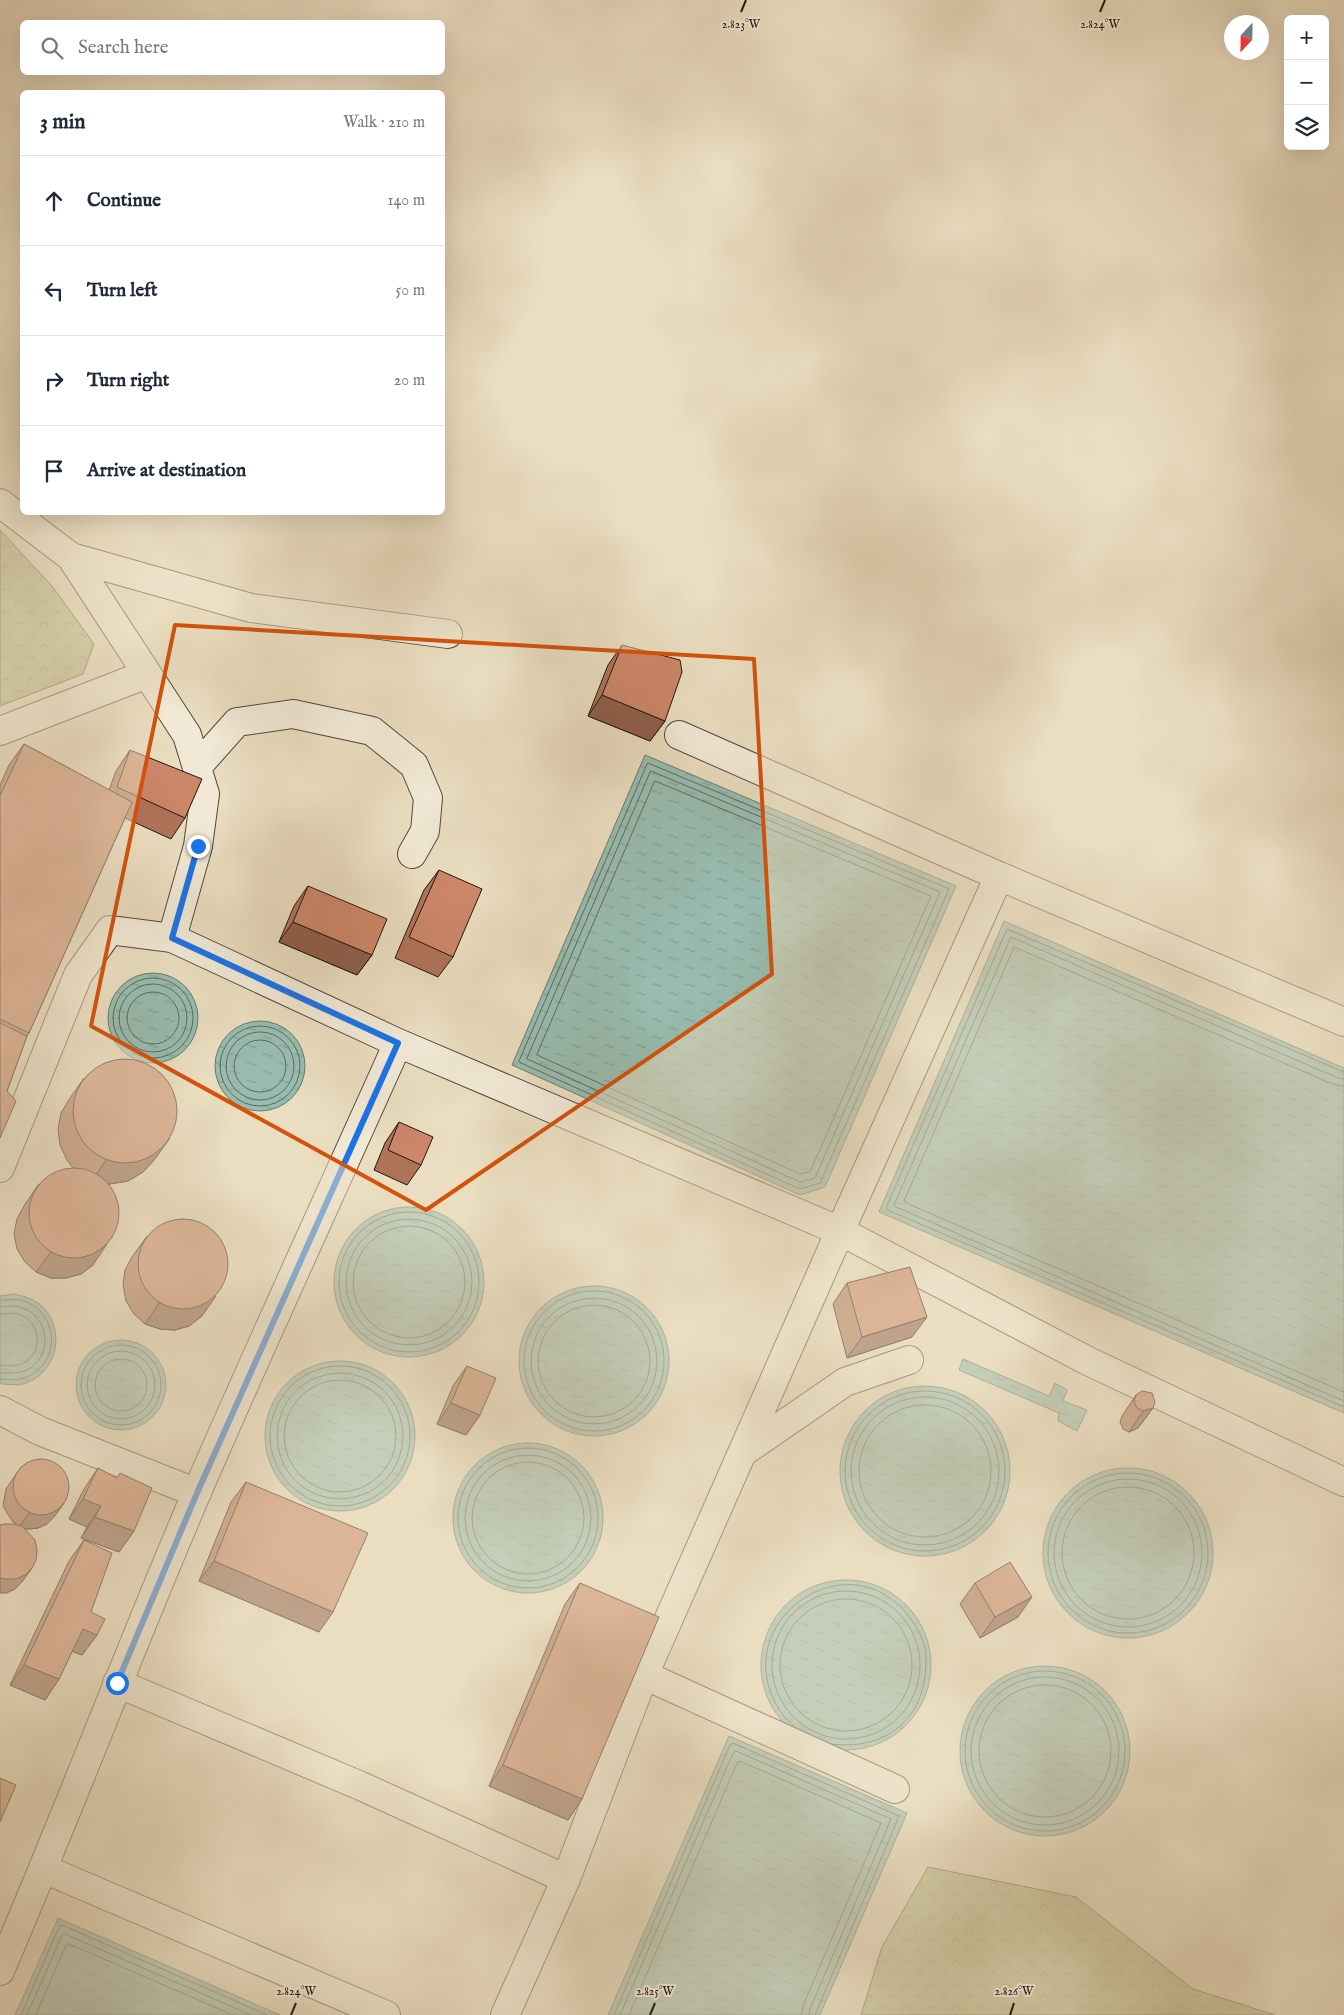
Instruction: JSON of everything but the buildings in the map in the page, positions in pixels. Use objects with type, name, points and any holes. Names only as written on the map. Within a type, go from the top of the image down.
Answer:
[{"type":"street","points":[[0,503],[71,557],[187,735],[205,794],[198,846],[172,938]]},
{"type":"street","points":[[71,557],[251,608],[448,634]]},
{"type":"street","points":[[0,731],[147,674]]},
{"type":"street","points":[[197,767],[237,722],[293,714],[372,731],[414,765],[428,798],[425,831],[412,854]]},
{"type":"street","points":[[679,735],[999,876],[1344,1022]]},
{"type":"street","points":[[505,2015],[566,1879],[644,1675],[999,876]]},
{"type":"street","points":[[0,1168],[78,975],[110,930],[172,938],[398,1043],[840,1231],[1088,1361],[1344,1482]]},
{"type":"street","points":[[0,1971],[44,1869],[117,1683],[197,1493],[398,1043]]},
{"type":"street","points":[[742,1453],[845,1382],[909,1360]]},
{"type":"street","points":[[0,1410],[40,1431],[197,1493]]},
{"type":"street","points":[[644,1675],[895,1790]]},
{"type":"street","points":[[117,1683],[361,1786],[566,1879]]},
{"type":"street","points":[[44,1869],[386,2015]]},
{"type":"highlighted area","points":[[175,625],[754,659],[772,974],[426,1210],[91,1026]]},
{"type":"green space","points":[[0,530],[52,586],[94,644],[83,674],[0,706]]},
{"type":"green space","points":[[928,1867],[1076,1897],[1193,1989],[1275,2015],[861,2015],[882,1947]]},
{"type":"water","points":[[645,755],[956,886],[825,1187],[800,1195],[512,1065]]},
{"type":"water","points":[[1004,921],[1344,1068],[1344,1413],[879,1212]]},
{"type":"water","points":[[153,973],[170,976],[185,986],[195,1001],[198,1018],[195,1035],[185,1050],[170,1060],[153,1063],[136,1060],[121,1050],[111,1035],[108,1018],[111,1001],[121,986],[136,976]]},
{"type":"water","points":[[260,1021],[277,1024],[292,1034],[302,1049],[305,1066],[302,1083],[292,1098],[277,1108],[260,1111],[243,1108],[228,1098],[218,1083],[215,1066],[218,1049],[228,1034],[243,1024]]},
{"type":"water","points":[[409,1207],[438,1213],[462,1229],[478,1253],[484,1282],[478,1311],[462,1335],[438,1351],[409,1357],[380,1351],[356,1335],[340,1311],[334,1282],[340,1253],[356,1229],[380,1213]]},
{"type":"water","points":[[594,1286],[623,1292],[647,1308],[663,1332],[669,1361],[663,1390],[647,1414],[623,1430],[594,1436],[565,1430],[541,1414],[525,1390],[519,1361],[525,1332],[541,1308],[565,1292]]},
{"type":"water","points":[[14,1294],[36,1301],[42,1306],[55,1328],[56,1341],[54,1353],[49,1364],[41,1374],[31,1381],[18,1385],[0,1383],[0,1296]]},
{"type":"water","points":[[121,1340],[138,1343],[153,1353],[163,1368],[166,1385],[163,1402],[153,1417],[138,1427],[121,1430],[104,1427],[89,1417],[79,1402],[76,1385],[79,1368],[89,1353],[104,1343]]},
{"type":"water","points":[[963,1359],[1049,1396],[1055,1383],[1067,1390],[1063,1401],[1087,1410],[1077,1431],[1058,1421],[1059,1413],[959,1370]]},
{"type":"water","points":[[340,1361],[369,1367],[393,1383],[409,1407],[415,1436],[409,1465],[393,1489],[369,1505],[340,1511],[311,1505],[287,1489],[271,1465],[265,1436],[271,1407],[287,1383],[311,1367]]},
{"type":"water","points":[[933,1386],[958,1392],[979,1405],[991,1417],[1004,1438],[1009,1454],[1009,1488],[1004,1504],[991,1525],[979,1537],[958,1550],[942,1555],[917,1556],[892,1550],[871,1537],[859,1525],[846,1504],[841,1488],[840,1463],[846,1438],[859,1417],[871,1405],[892,1392],[908,1387]]},
{"type":"water","points":[[528,1443],[557,1449],[581,1465],[597,1489],[603,1518],[597,1547],[581,1571],[557,1587],[528,1593],[499,1587],[475,1571],[459,1547],[453,1518],[459,1489],[475,1465],[499,1449]]},
{"type":"water","points":[[1136,1468],[1161,1474],[1182,1487],[1194,1499],[1207,1520],[1212,1536],[1212,1570],[1207,1586],[1194,1607],[1182,1619],[1161,1632],[1145,1637],[1120,1638],[1095,1632],[1074,1619],[1062,1607],[1049,1586],[1044,1570],[1043,1545],[1049,1520],[1062,1499],[1074,1487],[1095,1474],[1111,1469]]},
{"type":"water","points":[[854,1580],[879,1586],[900,1599],[912,1611],[928,1640],[931,1665],[930,1682],[925,1698],[912,1719],[900,1731],[871,1747],[838,1750],[813,1744],[792,1731],[780,1719],[764,1690],[761,1657],[767,1632],[780,1611],[792,1599],[821,1583]]},
{"type":"water","points":[[1053,1666],[1078,1672],[1099,1685],[1111,1697],[1127,1726],[1130,1751],[1129,1768],[1124,1784],[1111,1805],[1099,1817],[1070,1833],[1037,1836],[1012,1830],[991,1817],[979,1805],[963,1776],[960,1743],[966,1718],[979,1697],[991,1685],[1020,1669]]},
{"type":"water","points":[[729,1736],[907,1813],[820,2015],[608,2015]]},
{"type":"water","points":[[58,1918],[280,2015],[15,2015]]},
{"type":"route","points":[[117,1683],[197,1493],[398,1043],[172,938],[198,846]]}]
